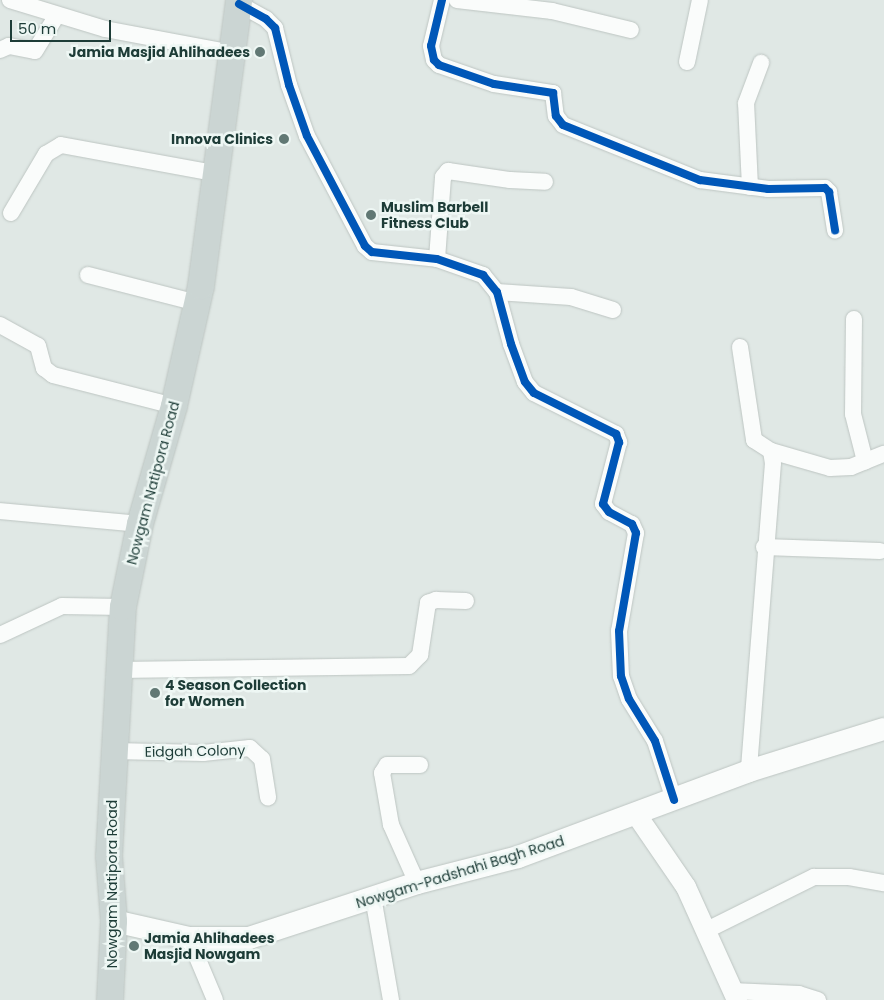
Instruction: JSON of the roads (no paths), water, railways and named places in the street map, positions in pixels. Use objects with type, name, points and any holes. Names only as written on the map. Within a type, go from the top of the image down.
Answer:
[{"type":"main road","name":"Nowgam Natipora Road","points":[[110,1000],[114,921],[109,856],[123,607],[140,524],[174,406],[197,303],[239,2]]},
{"type":"main road","name":"Nowgam-Padshahi Bagh Road","points":[[114,921],[189,938],[249,938],[417,883],[518,857],[749,771],[884,729]]},
{"type":"street","points":[[10,0],[106,29],[232,52]]},
{"type":"street","points":[[442,0],[431,46],[434,60],[439,65],[494,84],[548,91],[555,96],[559,121],[570,129],[700,180],[750,187],[825,188],[829,192],[835,231]]},
{"type":"street","points":[[457,0],[552,12],[631,30]]},
{"type":"street","points":[[687,62],[700,0]]},
{"type":"street","points":[[239,2],[266,19],[275,28],[290,85],[307,136],[365,246],[372,252],[437,259],[483,275],[497,292],[513,351],[534,393],[609,430],[618,438],[602,499],[606,509],[632,524],[636,533],[619,631],[621,676],[629,699],[655,740],[674,800]]},
{"type":"street","points":[[0,50],[9,46],[35,51],[57,15]]},
{"type":"street","points":[[750,187],[746,103],[761,63]]},
{"type":"street","points":[[11,213],[46,154],[61,145],[214,173]]},
{"type":"street","points":[[437,259],[443,177],[448,171],[510,180],[545,182]]},
{"type":"street","points":[[88,275],[197,303]]},
{"type":"street","points":[[497,292],[571,297],[613,310]]},
{"type":"street","points":[[854,319],[853,414],[864,461]]},
{"type":"street","points":[[0,325],[38,346],[44,368],[53,375],[174,406]]},
{"type":"street","points":[[740,347],[754,440],[771,451],[830,468],[851,467],[884,454]]},
{"type":"street","points":[[749,771],[764,547],[773,463],[771,451]]},
{"type":"street","points":[[0,511],[140,524]]},
{"type":"street","points":[[764,547],[880,551]]},
{"type":"street","points":[[118,670],[409,666],[418,660],[422,649],[428,603],[436,600],[466,601]]},
{"type":"street","points":[[0,635],[62,606],[123,607]]},
{"type":"street","name":"Eidgah Colony","points":[[114,751],[203,753],[250,748],[262,759],[268,798]]},
{"type":"street","points":[[417,883],[391,825],[382,773],[387,765],[420,765]]},
{"type":"street","points":[[636,814],[678,872],[734,995],[792,993],[818,1000]]},
{"type":"street","points":[[705,931],[814,877],[849,877],[884,883]]},
{"type":"street","points":[[373,898],[390,1000]]},
{"type":"street","points":[[189,938],[215,1000]]},
{"type":"place","name":"Jamia Masjid Ahlihadees","points":[[260,52]]},
{"type":"place","name":"Innova Clinics","points":[[284,139]]},
{"type":"place","name":"Muslim Barbell Fitness Club","points":[[371,215]]},
{"type":"place","name":"4 Season Collection for Women","points":[[155,693]]},
{"type":"place","name":"Jamia Ahlihadees Masjid Nowgam","points":[[134,946]]}]
